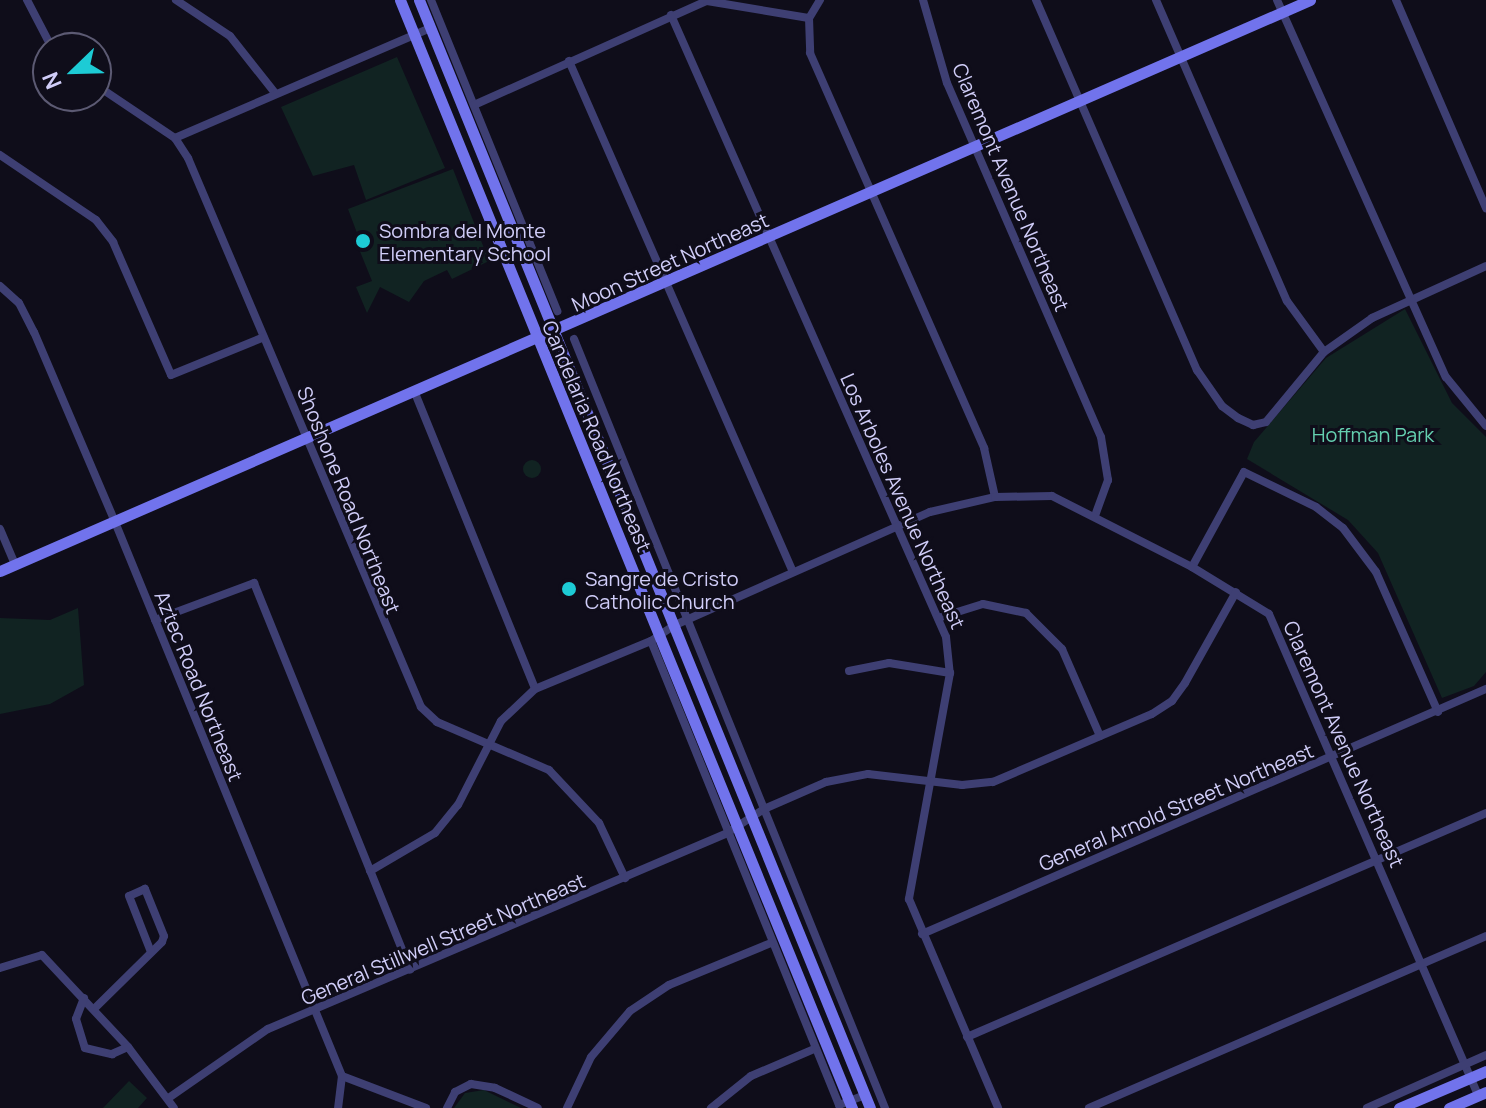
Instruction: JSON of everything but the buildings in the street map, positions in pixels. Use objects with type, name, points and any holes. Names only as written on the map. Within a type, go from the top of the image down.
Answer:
[{"type":"main road","name":"Candelaria Road Northeast","points":[[400,0],[732,830],[851,1105]]},
{"type":"main road","name":"Candelaria Road Northeast","points":[[419,0],[870,1108]]},
{"type":"main road","name":"Moon Street Northeast","points":[[0,571],[976,148],[1181,57],[1280,6],[1310,0]]},
{"type":"main road","points":[[1399,1108],[1423,1103],[1486,1071]]},
{"type":"main road","points":[[1449,1108],[1482,1093]]},
{"type":"street","points":[[27,0],[44,32]]},
{"type":"street","points":[[176,0],[230,36],[275,93]]},
{"type":"street","points":[[431,0],[557,311]]},
{"type":"street","points":[[820,0],[809,18],[810,53],[984,448],[995,497]]},
{"type":"street","name":"Claremont Avenue Northeast","points":[[923,0],[947,83],[1104,447],[1108,480],[1095,515],[1260,606],[1276,626],[1465,1064],[1482,1093]]},
{"type":"street","points":[[1036,0],[1197,370],[1216,399],[1238,418],[1253,425],[1266,422],[1324,352],[1372,318],[1486,266]]},
{"type":"street","points":[[1156,0],[1287,301],[1324,352]]},
{"type":"street","points":[[1396,0],[1486,208]]},
{"type":"street","points":[[474,105],[707,1],[809,18]]},
{"type":"street","points":[[1280,6],[1409,301],[1457,395],[1486,426]]},
{"type":"street","name":"Los Arboles Avenue Northeast","points":[[671,15],[938,618],[950,673],[910,888],[922,934],[998,1108]]},
{"type":"street","points":[[175,138],[430,28]]},
{"type":"street","points":[[569,61],[793,572]]},
{"type":"street","name":"Shoshone Road Northeast","points":[[112,96],[175,138],[199,180],[421,707],[437,722],[490,741],[549,770],[578,796],[613,847],[625,878]]},
{"type":"street","points":[[0,155],[73,203],[105,231],[171,375],[264,337]]},
{"type":"street","name":"Aztec Road Northeast","points":[[0,286],[19,303],[34,332],[115,522],[313,1013],[342,1076]]},
{"type":"street","points":[[574,339],[885,1108]]},
{"type":"street","points":[[415,393],[535,689]]},
{"type":"street","points":[[1192,567],[1240,476],[1249,471],[1316,507],[1362,549],[1438,712]]},
{"type":"street","points":[[370,871],[435,833],[458,805],[501,721],[535,689],[656,639],[675,625],[898,526],[995,497],[1052,496],[1095,515]]},
{"type":"street","points":[[0,529],[15,565]]},
{"type":"street","points":[[155,620],[254,583],[410,970]]},
{"type":"street","name":"General Stillwell Street Northeast","points":[[170,1097],[268,1029],[313,1013],[625,878],[732,830],[764,809],[845,777],[899,774],[962,785],[993,782],[1100,736],[1172,701],[1236,592]]},
{"type":"street","points":[[938,618],[983,604],[1026,613],[1062,649],[1100,736]]},
{"type":"street","points":[[849,671],[889,663],[950,673]]},
{"type":"street","name":"General Arnold Street Northeast","points":[[922,934],[1486,689]]},
{"type":"street","points":[[967,1037],[1486,813]]},
{"type":"street","points":[[732,830],[771,943],[839,1105],[851,1105],[865,1095]]},
{"type":"street","points":[[94,1009],[151,952],[164,936],[145,889],[129,896],[151,952]]},
{"type":"street","points":[[1089,1108],[1486,936]]},
{"type":"street","points":[[567,1108],[591,1057],[630,1011],[669,985],[771,943]]},
{"type":"street","points":[[0,968],[42,955],[128,1047],[170,1097],[174,1108]]},
{"type":"street","points":[[84,998],[76,1019],[85,1048],[112,1054],[128,1047]]},
{"type":"street","points":[[711,1108],[751,1076],[814,1049]]},
{"type":"street","points":[[1367,1108],[1486,1055]]},
{"type":"street","points":[[338,1108],[342,1076],[426,1108]]},
{"type":"street","points":[[447,1108],[455,1092],[471,1084],[495,1088],[538,1108]]},
{"type":"green space","points":[[397,57],[445,168],[366,200],[354,165],[313,176],[281,107]]},
{"type":"green space","points":[[453,169],[489,261],[452,279],[447,270],[424,281],[409,302],[380,287],[367,313],[356,287],[372,281],[359,249],[364,240],[360,241],[348,209]]},
{"type":"green space","name":"Hoffman Park","points":[[1405,309],[1452,403],[1486,437],[1486,672],[1474,686],[1442,698],[1378,553],[1348,520],[1247,459],[1254,442],[1326,358]]},
{"type":"green space","points":[[532,460],[541,469],[532,478],[523,469]]},
{"type":"green space","points":[[78,608],[84,685],[50,704],[0,714],[0,618],[50,620]]},
{"type":"green space","points":[[129,1081],[147,1098],[138,1108],[103,1108]]},
{"type":"green space","points":[[484,1090],[521,1108],[454,1108],[465,1093]]},
{"type":"place","name":"Sombra del Monte Elementary School","points":[[363,241]]},
{"type":"place","name":"Sangre de Cristo Catholic Church","points":[[569,589]]}]
